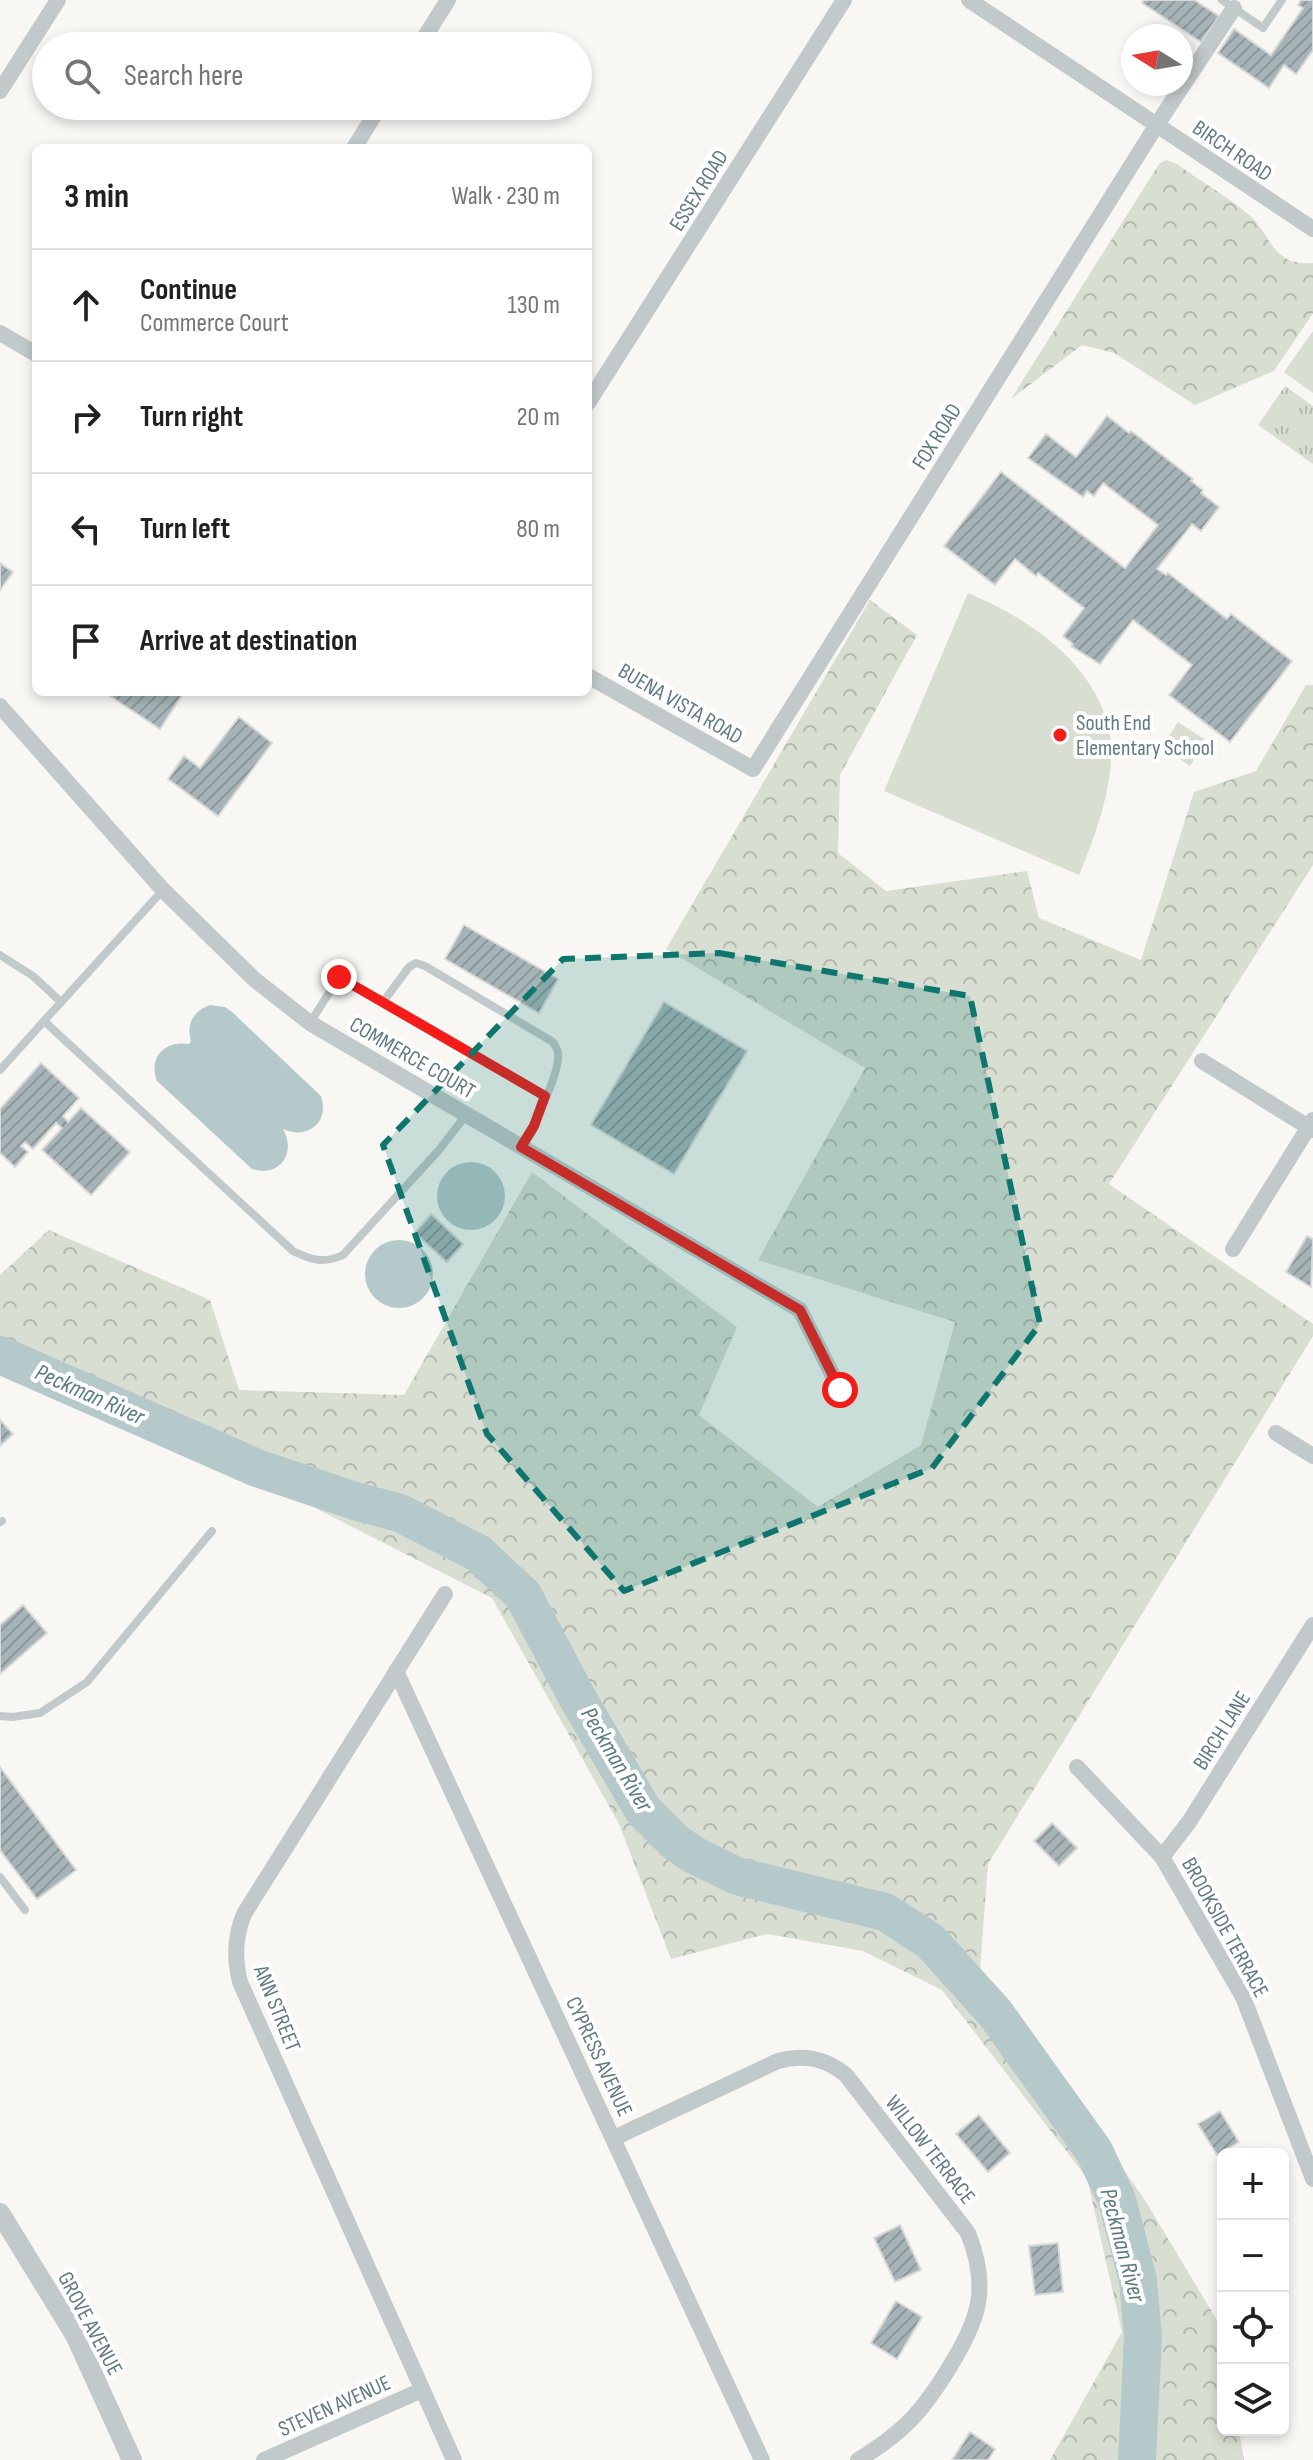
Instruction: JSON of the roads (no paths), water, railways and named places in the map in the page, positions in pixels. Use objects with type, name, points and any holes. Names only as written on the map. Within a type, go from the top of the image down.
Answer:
[{"type":"street","points":[[38,32],[58,0]]},
{"type":"street","points":[[428,32],[448,0]]},
{"type":"street","name":"ESSEX ROAD","points":[[592,397],[844,0]]},
{"type":"street","name":"BIRCH ROAD","points":[[969,0],[1313,229]]},
{"type":"street","name":"FOX ROAD","points":[[753,769],[1156,126],[1228,4]]},
{"type":"street","points":[[0,91],[32,41]]},
{"type":"street","points":[[356,144],[371,120]]},
{"type":"street","points":[[0,333],[32,352]]},
{"type":"street","name":"BUENA VISTA ROAD","points":[[592,678],[753,769]]},
{"type":"street","name":"COMMERCE COURT","points":[[0,706],[163,890],[254,979],[310,1023],[800,1310],[840,1390]]},
{"type":"street","points":[[1202,1061],[1312,1126],[1233,1249]]},
{"type":"street","points":[[1276,1433],[1313,1456]]},
{"type":"street","name":"ANN STREET","points":[[445,1594],[244,1914],[235,1957],[240,1982],[454,2460]]},
{"type":"street","name":"BIRCH LANE","points":[[1162,1857],[1189,1822],[1313,1625]]},
{"type":"street","name":"CYPRESS AVENUE","points":[[396,1671],[762,2460]]},
{"type":"street","name":"BROOKSIDE TERRACE","points":[[1077,1767],[1162,1857],[1243,1997],[1313,2179]]},
{"type":"street","name":"WILLOW TERRACE","points":[[614,2138],[778,2061],[805,2057],[818,2059],[846,2075],[968,2233],[980,2281],[976,2317],[970,2335],[925,2407],[890,2441],[858,2460]]},
{"type":"street","name":"GROVE AVENUE","points":[[0,2213],[75,2335],[132,2460]]},
{"type":"street","name":"STEVEN AVENUE","points":[[264,2460],[422,2390]]},
{"type":"lane","points":[[1228,4],[1263,28],[1282,0]]},
{"type":"lane","points":[[0,1070],[163,890]]},
{"type":"lane","points":[[0,955],[33,976],[61,1002]]},
{"type":"lane","points":[[383,1002],[409,967],[416,963],[553,1042],[559,1052],[557,1067],[534,1126],[521,1147]]},
{"type":"lane","points":[[310,1023],[339,977],[545,1096]]},
{"type":"lane","points":[[44,1021],[293,1251],[318,1261],[331,1261],[343,1255],[439,1150],[466,1114]]},
{"type":"lane","points":[[0,1716],[40,1713],[87,1682],[212,1531]]},
{"type":"lane","points":[[0,1877],[25,1910]]},
{"type":"waterway","name":"Peckman River","points":[[0,1355],[257,1468],[400,1513],[478,1553],[523,1595],[578,1699],[643,1810],[675,1842],[737,1876],[885,1912],[930,1941],[995,2013],[1094,2151],[1117,2200],[1138,2280],[1143,2337],[1137,2460]]},
{"type":"place","name":"South End Elementary School","points":[[1060,735]]}]
